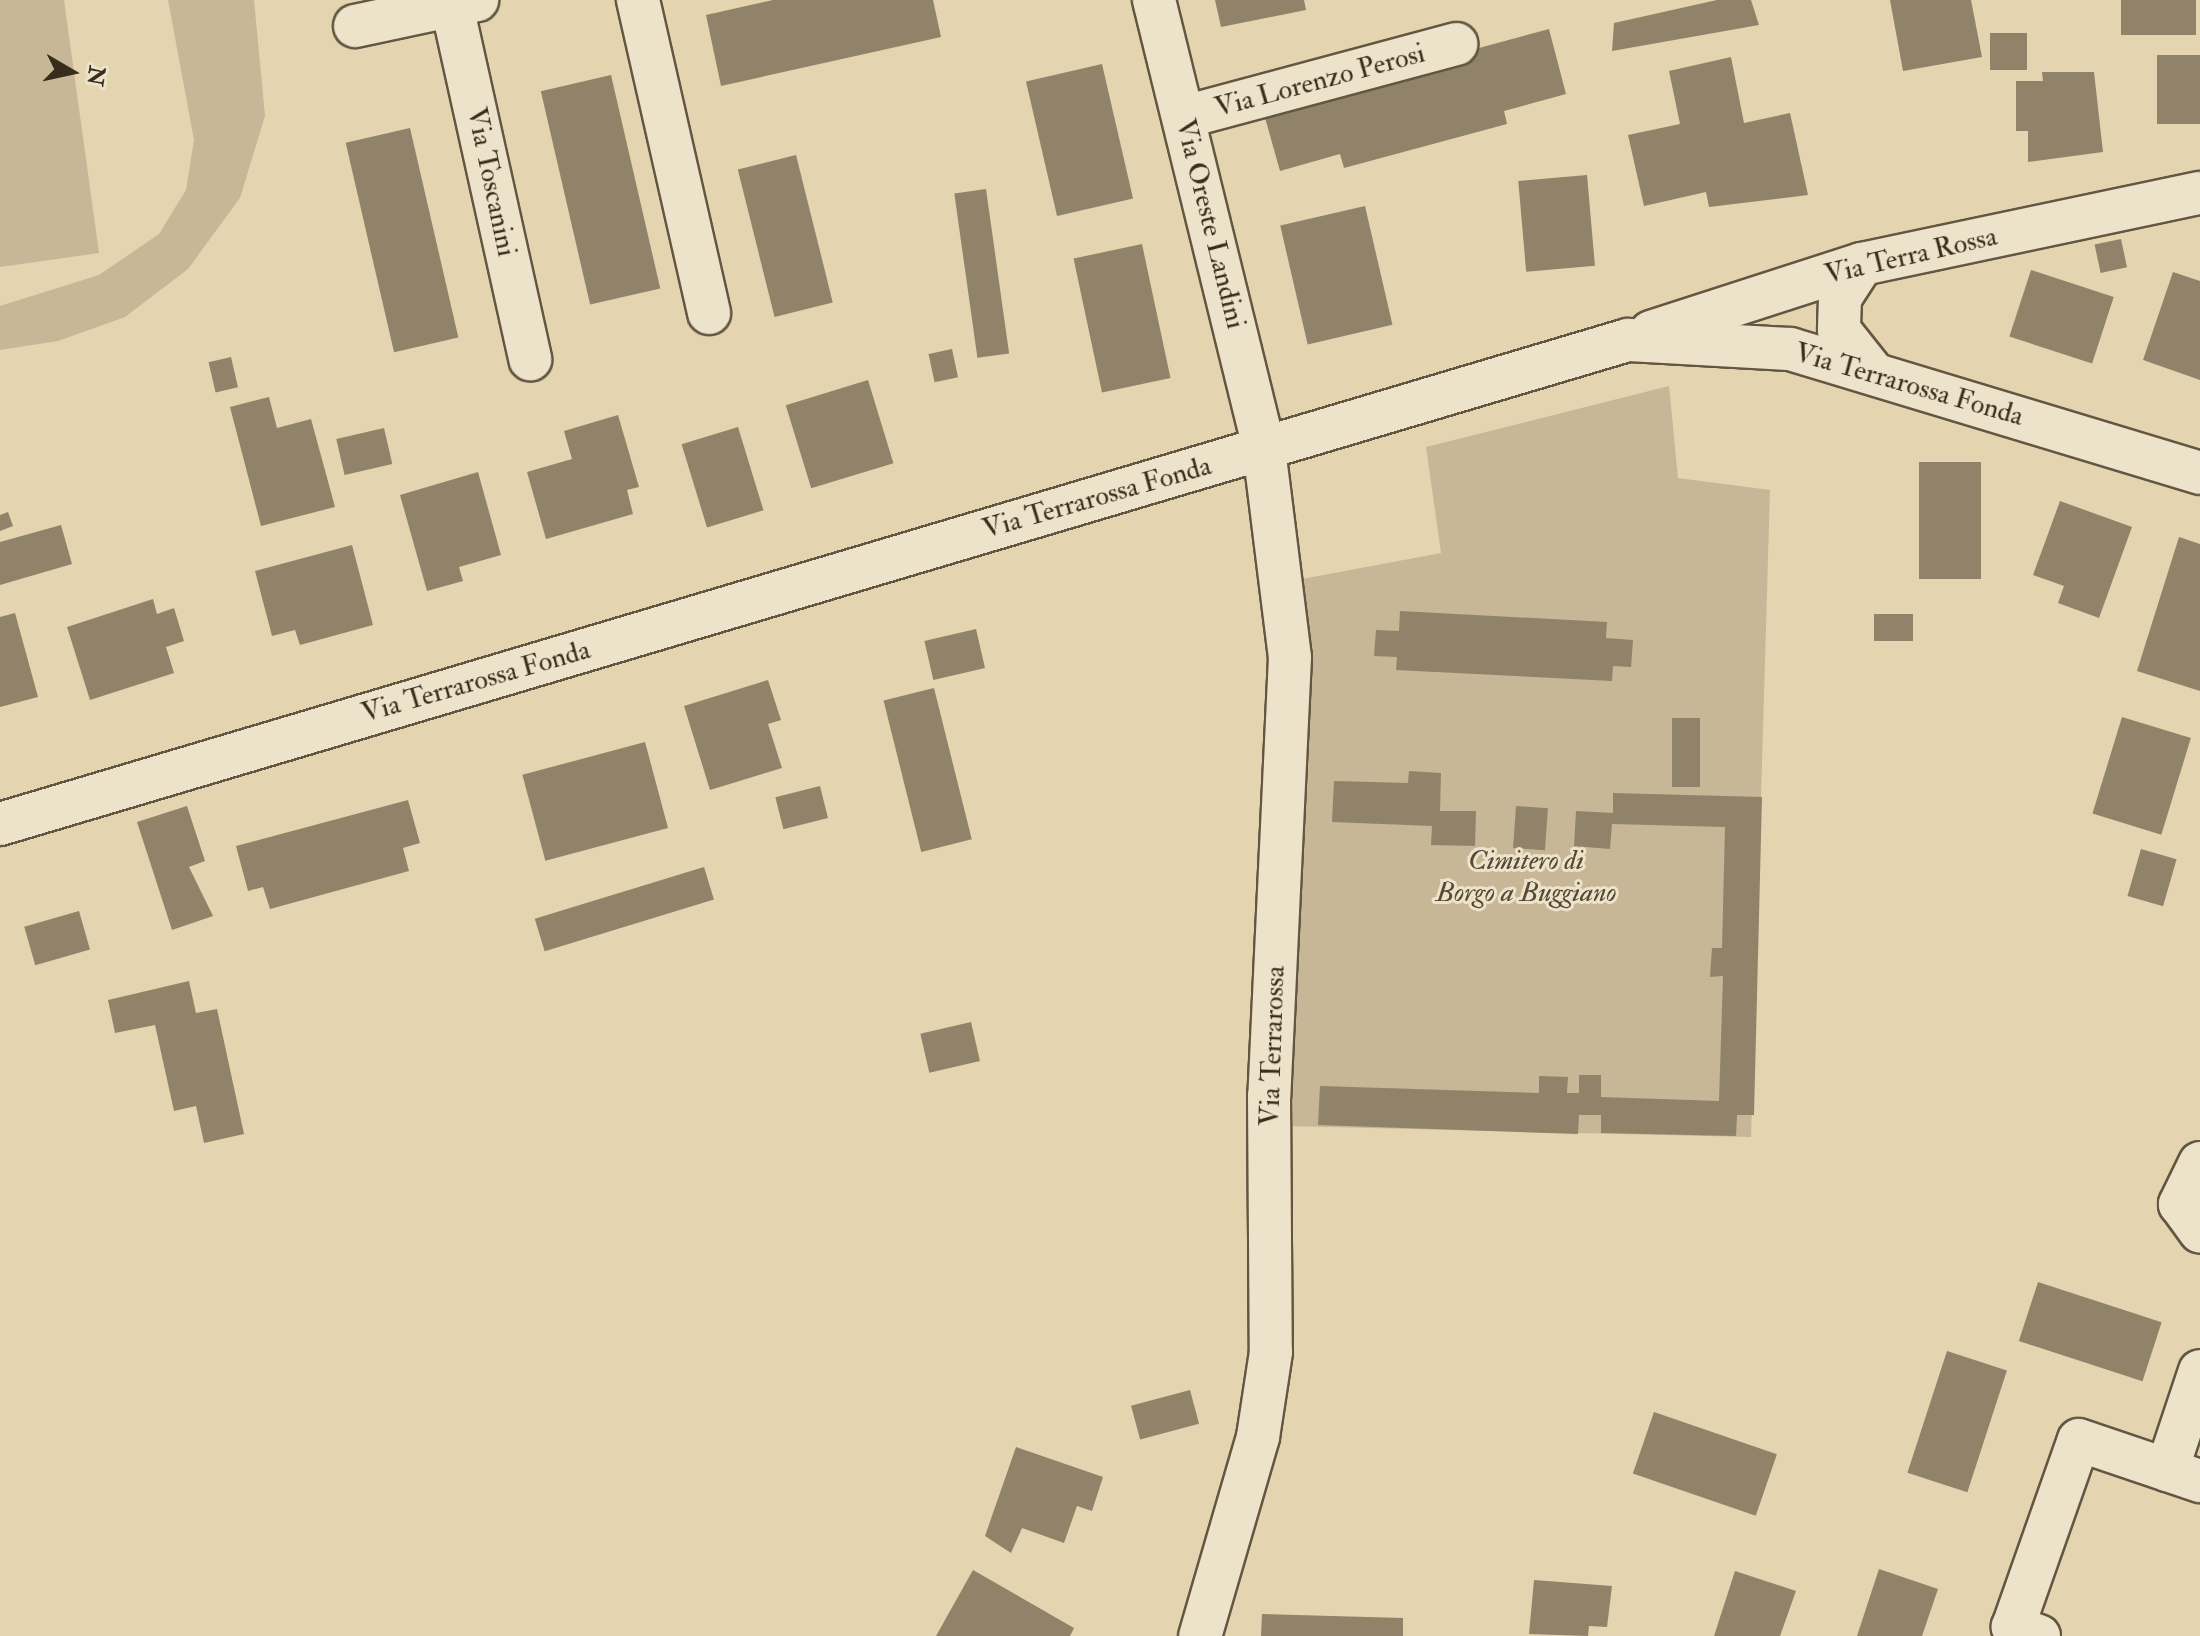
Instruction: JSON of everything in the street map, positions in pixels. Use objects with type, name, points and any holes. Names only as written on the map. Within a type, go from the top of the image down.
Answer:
[{"type":"street","points":[[638,0],[709,313]]},
{"type":"street","name":"Via Oreste Landini","points":[[1154,0],[1264,449]]},
{"type":"street","name":"Via Toscanini","points":[[355,26],[465,3],[530,359]]},
{"type":"street","name":"Via Lorenzo Perosi","points":[[1184,117],[1456,44]]},
{"type":"street","name":"Via Terra Rossa","points":[[1628,340],[1862,264],[2200,193]]},
{"type":"street","points":[[1862,264],[1840,298],[1839,330],[1871,370]]},
{"type":"street","name":"Via Terrarossa Fonda","points":[[0,824],[1628,340],[1790,349],[1871,370],[2200,473]]},
{"type":"street","name":"Via Terrarossa","points":[[1200,1636],[1258,1437],[1271,1352],[1269,1096],[1290,657],[1264,449]]},
{"type":"street","points":[[2200,1163],[2180,1204],[2200,1232]]},
{"type":"street","points":[[2039,1636],[2013,1627],[2079,1440],[2184,1475],[2200,1371]]},
{"type":"green space","points":[[0,0],[64,0],[99,253],[0,267]]},
{"type":"green space","points":[[168,0],[254,0],[265,116],[240,198],[188,269],[125,317],[58,341],[0,350],[0,306],[99,275],[159,234],[186,190],[194,140]]},
{"type":"green space","name":"Cimitero di Borgo a Buggiano","points":[[1669,386],[1678,478],[1770,490],[1751,1137],[1286,1126],[1302,579],[1441,553],[1426,447]]},
{"type":"building","points":[[773,0],[933,0],[941,37],[721,86],[706,15]]},
{"type":"building","points":[[1215,0],[1304,0],[1306,10],[1221,27]]},
{"type":"building","points":[[1717,0],[1751,0],[1759,25],[1612,51],[1614,23]]},
{"type":"building","points":[[1890,0],[1971,0],[1982,57],[1903,71]]},
{"type":"building","points":[[2121,0],[2196,0],[2196,35],[2121,35]]},
{"type":"building","points":[[1549,29],[1566,94],[1504,111],[1507,124],[1344,168],[1340,154],[1280,171],[1262,107]]},
{"type":"building","points":[[1990,33],[2027,33],[2027,70],[1990,70]]},
{"type":"building","points":[[2157,55],[2200,55],[2200,124],[2157,124]]},
{"type":"building","points":[[1731,57],[1744,123],[1790,113],[1808,195],[1709,207],[1706,192],[1644,206],[1628,135],[1680,124],[1669,71]]},
{"type":"building","points":[[1102,64],[1133,198],[1057,216],[1026,82]]},
{"type":"building","points":[[2042,72],[2094,72],[2103,152],[2028,162],[2028,131],[2016,131],[2016,81],[2043,81]]},
{"type":"building","points":[[611,75],[660,288],[590,305],[541,91]]},
{"type":"building","points":[[410,128],[458,337],[394,352],[346,143]]},
{"type":"building","points":[[796,155],[833,302],[775,317],[738,170]]},
{"type":"building","points":[[1587,175],[1595,266],[1526,272],[1518,181]]},
{"type":"building","points":[[986,189],[1009,353],[977,358],[954,193]]},
{"type":"building","points":[[1365,206],[1392,325],[1308,344],[1280,226]]},
{"type":"building","points":[[2121,239],[2127,267],[2101,273],[2095,245]]},
{"type":"building","points":[[1142,244],[1170,378],[1102,393],[1074,259]]},
{"type":"building","points":[[2031,270],[2114,297],[2092,363],[2009,337]]},
{"type":"building","points":[[2173,272],[2200,281],[2200,380],[2143,360]]},
{"type":"building","points":[[952,349],[958,377],[935,382],[929,354]]},
{"type":"building","points":[[231,357],[238,387],[216,392],[209,362]]},
{"type":"building","points":[[868,380],[893,463],[811,488],[786,405]]},
{"type":"building","points":[[269,397],[277,428],[311,419],[335,507],[261,526],[230,407]]},
{"type":"building","points":[[618,415],[639,487],[627,490],[633,514],[546,539],[527,472],[572,459],[564,431]]},
{"type":"building","points":[[738,427],[763,510],[707,527],[682,444]]},
{"type":"building","points":[[384,428],[392,464],[345,475],[336,439]]},
{"type":"building","points":[[1919,462],[1981,462],[1981,579],[1919,579]]},
{"type":"building","points":[[478,472],[501,555],[459,567],[463,581],[427,591],[400,495]]},
{"type":"building","points":[[2060,501],[2132,527],[2099,618],[2058,603],[2064,586],[2033,575]]},
{"type":"building","points":[[8,512],[13,526],[0,531],[0,515]]},
{"type":"building","points":[[61,525],[72,564],[0,585],[0,542]]},
{"type":"building","points":[[2179,537],[2200,544],[2200,691],[2137,671]]},
{"type":"building","points":[[352,545],[373,625],[300,645],[295,630],[272,636],[255,571]]},
{"type":"building","points":[[153,599],[157,614],[174,608],[184,641],[166,647],[174,673],[90,700],[67,627]]},
{"type":"building","points":[[1400,611],[1607,622],[1606,638],[1633,640],[1631,667],[1613,666],[1612,681],[1396,670],[1397,657],[1374,656],[1376,630],[1399,631]]},
{"type":"building","points":[[15,613],[38,697],[0,707],[0,617]]},
{"type":"building","points":[[1874,614],[1913,614],[1913,641],[1874,641]]},
{"type":"building","points":[[976,629],[985,668],[933,680],[924,641]]},
{"type":"building","points":[[768,680],[781,720],[768,724],[782,768],[710,790],[684,706]]},
{"type":"building","points":[[934,688],[972,839],[921,852],[884,701]]},
{"type":"building","points":[[2122,717],[2191,738],[2161,835],[2092,814]]},
{"type":"building","points":[[1672,718],[1700,718],[1700,787],[1672,787]]},
{"type":"building","points":[[645,742],[668,828],[545,861],[522,775]]},
{"type":"building","points":[[1409,771],[1441,773],[1440,811],[1476,811],[1475,846],[1431,845],[1432,826],[1332,822],[1334,781],[1408,783]]},
{"type":"building","points":[[820,786],[828,818],[783,829],[775,797]]},
{"type":"building","points":[[1613,793],[1762,797],[1754,1115],[1737,1115],[1736,1136],[1601,1133],[1601,1115],[1579,1115],[1578,1134],[1318,1125],[1320,1086],[1539,1093],[1539,1076],[1568,1077],[1567,1093],[1579,1093],[1579,1075],[1601,1075],[1601,1097],[1719,1101],[1723,976],[1710,977],[1712,948],[1722,948],[1725,827],[1612,824],[1610,849],[1574,846],[1576,811],[1613,813]]},
{"type":"building","points":[[408,800],[420,843],[403,848],[409,871],[270,909],[263,887],[248,891],[236,846]]},
{"type":"building","points":[[187,806],[205,861],[189,867],[213,916],[172,930],[137,822]]},
{"type":"building","points":[[1516,806],[1548,808],[1545,850],[1513,848]]},
{"type":"building","points":[[2141,849],[2177,859],[2163,906],[2127,896]]},
{"type":"building","points":[[704,867],[714,900],[545,951],[535,919]]},
{"type":"building","points":[[79,911],[90,949],[35,965],[24,927]]},
{"type":"building","points":[[189,981],[196,1013],[217,1009],[244,1134],[204,1143],[196,1106],[174,1111],[155,1025],[115,1033],[108,1000]]},
{"type":"building","points":[[971,1022],[980,1061],[929,1073],[920,1034]]},
{"type":"building","points":[[2038,1282],[2162,1322],[2142,1381],[2019,1341]]},
{"type":"building","points":[[1947,1351],[2007,1370],[1967,1492],[1907,1473]]},
{"type":"building","points":[[1190,1390],[1199,1424],[1140,1440],[1131,1406]]},
{"type":"building","points":[[1654,1412],[1777,1454],[1756,1516],[1633,1473]]},
{"type":"building","points":[[1016,1447],[1103,1477],[1092,1511],[1077,1506],[1064,1543],[1022,1528],[1011,1553],[985,1536]]},
{"type":"building","points":[[1879,1569],[1938,1589],[1922,1636],[1857,1636]]},
{"type":"building","points":[[973,1570],[1074,1628],[1070,1636],[936,1636]]},
{"type":"building","points":[[1735,1571],[1796,1591],[1780,1636],[1714,1636]]},
{"type":"building","points":[[1534,1580],[1612,1586],[1607,1627],[1589,1626],[1588,1636],[1529,1634]]},
{"type":"building","points":[[1262,1614],[1403,1618],[1403,1636],[1261,1636]]}]
